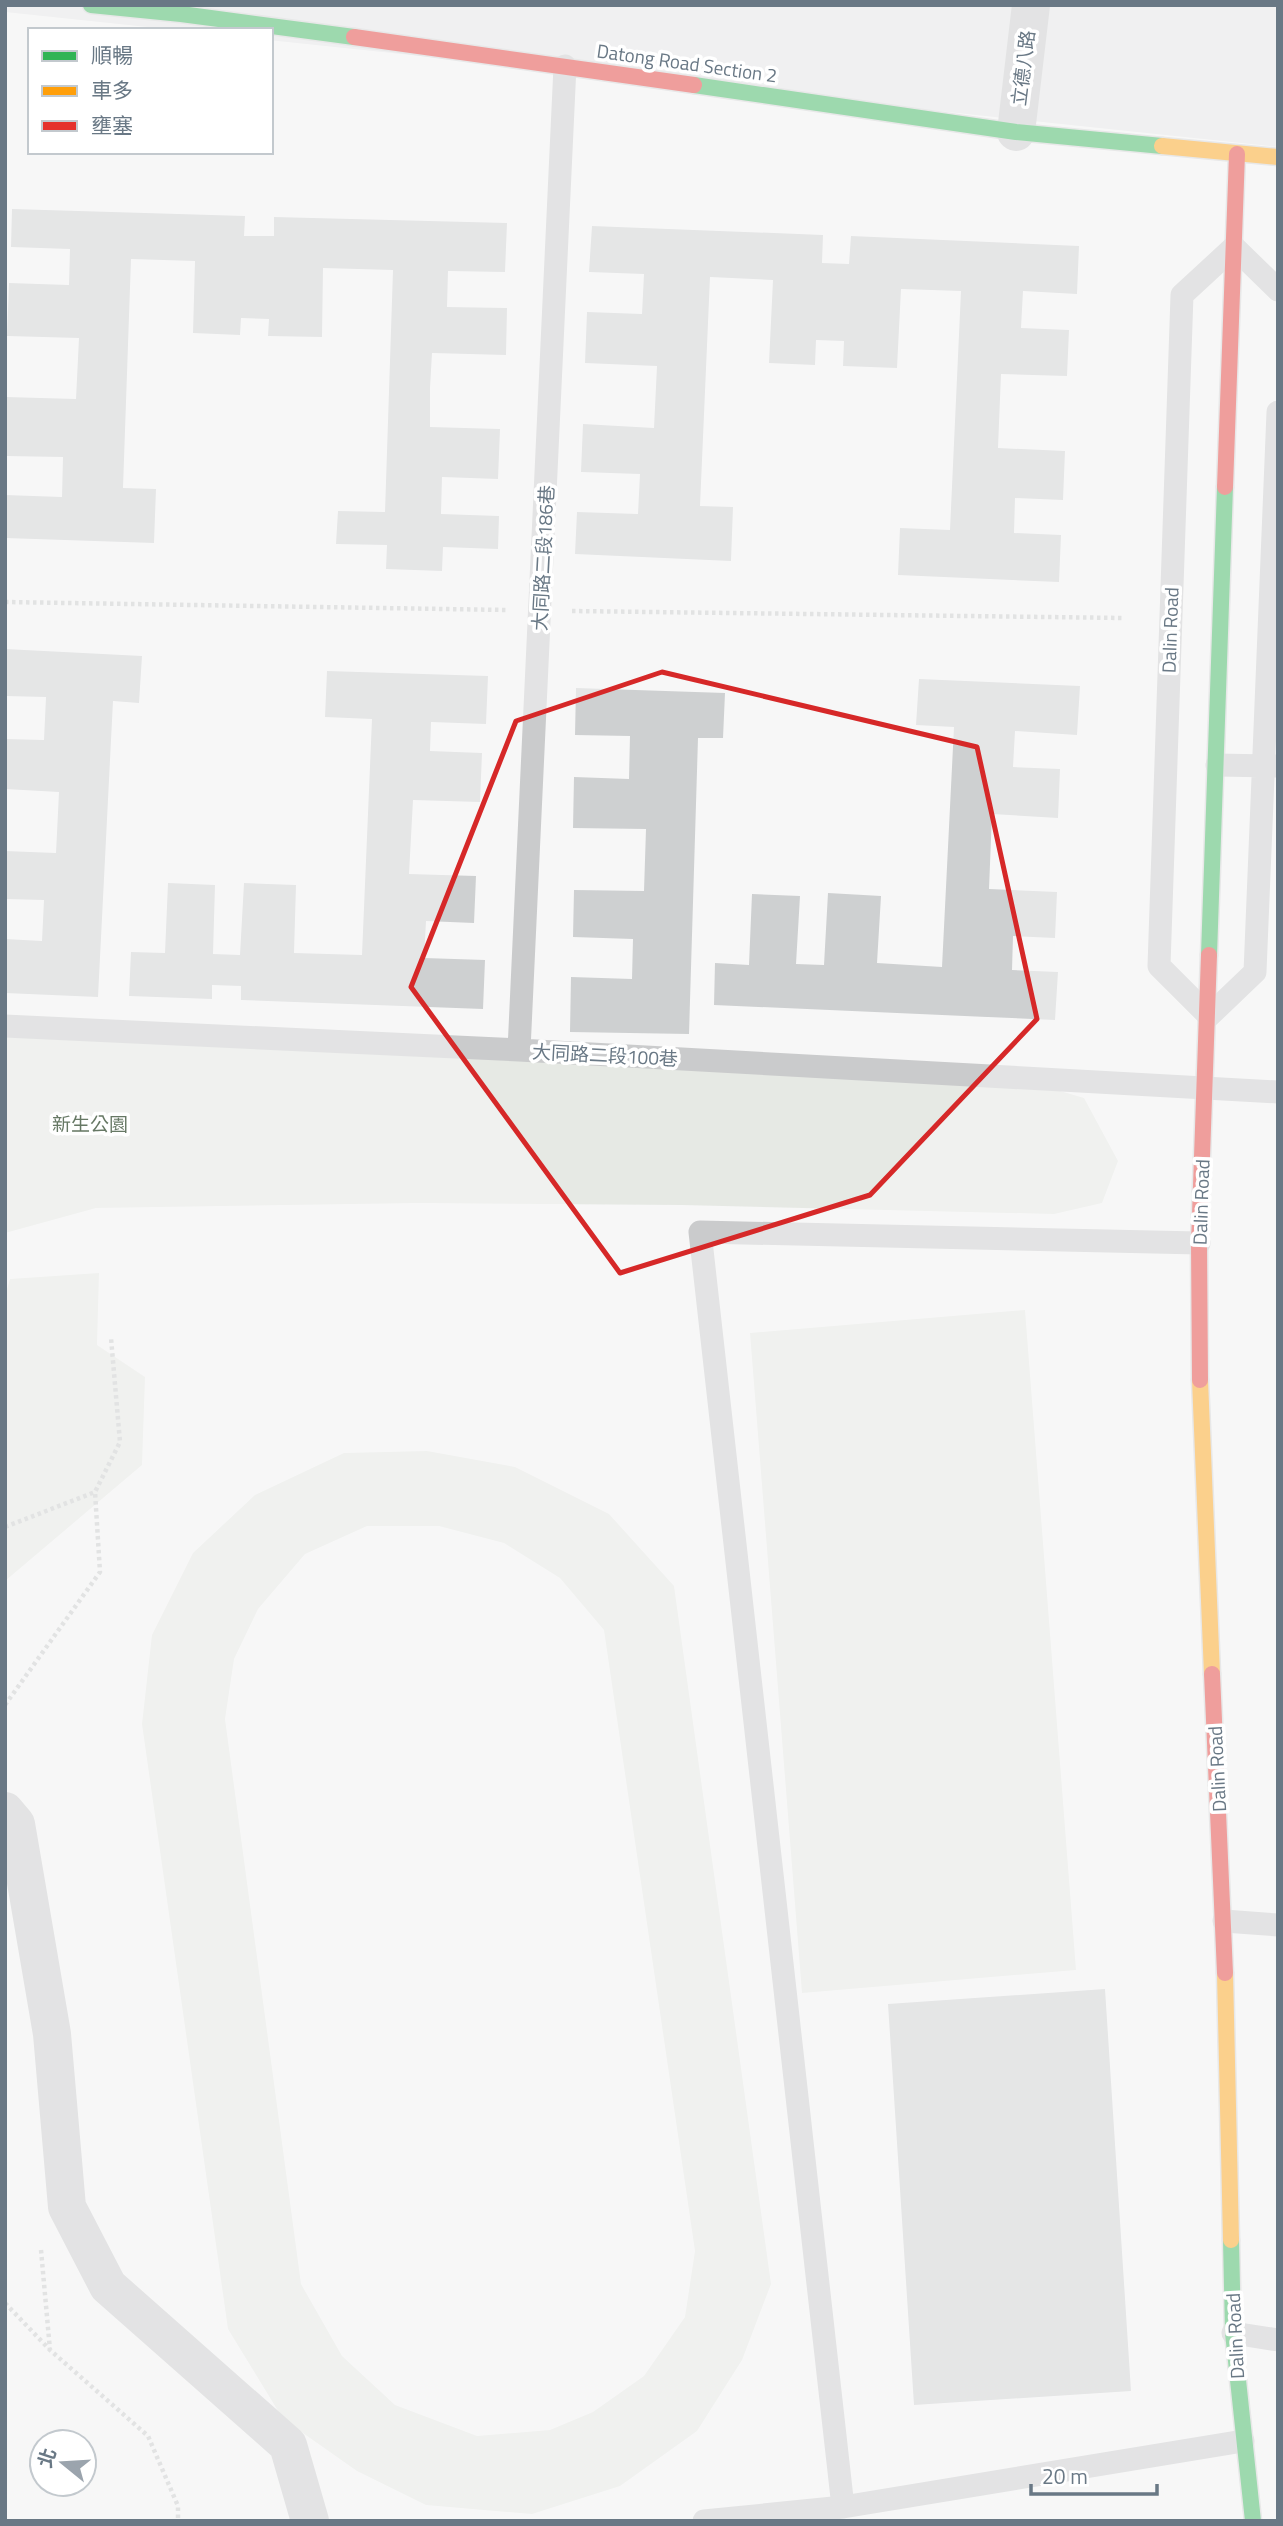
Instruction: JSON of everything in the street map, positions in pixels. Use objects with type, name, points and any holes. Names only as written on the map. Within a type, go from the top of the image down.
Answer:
[{"type":"street","name":"Datong Road Section 2","points":[[91,5],[224,13],[1016,132],[1278,157]]},
{"type":"street","name":"立德八路","points":[[1016,132],[1031,5]]},
{"type":"street","name":"Dalin Road","points":[[1237,154],[1199,1243],[1200,1414],[1224,1921],[1233,2333],[1253,2521]]},
{"type":"street","points":[[5,1811],[16,1824],[51,2034],[67,2207],[108,2286],[288,2445],[310,2521]]},
{"type":"lane","name":"大同路二段186巷","points":[[519,1050],[565,66]]},
{"type":"lane","points":[[1234,247],[1278,290]]},
{"type":"lane","name":"Dalin Road","points":[[1209,1016],[1159,966],[1182,295],[1234,247]]},
{"type":"lane","points":[[1209,1016],[1255,972],[1270,766],[1278,412]]},
{"type":"lane","points":[[1217,765],[1270,766]]},
{"type":"lane","name":"大同路二段100巷","points":[[5,1026],[519,1050],[1278,1091]]},
{"type":"lane","points":[[843,2507],[700,1232],[1199,1243]]},
{"type":"lane","points":[[1224,1921],[1278,1925]]},
{"type":"lane","points":[[1233,2333],[1278,2340]]},
{"type":"lane","points":[[705,2521],[843,2507],[1243,2441]]},
{"type":"path","points":[[5,1705],[100,1572],[95,1492],[120,1443],[111,1338]]},
{"type":"path","points":[[5,1527],[95,1492]]},
{"type":"path","points":[[5,2303],[50,2350],[148,2436],[178,2506],[178,2521]]},
{"type":"highlighted area","points":[[662,672],[977,747],[1037,1019],[870,1195],[620,1273],[411,987],[516,721]]},
{"type":"shaded area","points":[[5,5],[1278,5],[1278,147],[273,40],[273,28],[156,28],[5,12]]},
{"type":"green space","name":"新生公園","points":[[5,1037],[1019,1079],[1084,1098],[1118,1161],[1102,1203],[1054,1214],[682,1205],[419,1203],[96,1208],[5,1233]]},
{"type":"green space","points":[[99,1273],[97,1345],[145,1377],[142,1465],[5,1581],[5,1297],[10,1279]]},
{"type":"green space","points":[[1025,1310],[1076,1970],[802,1993],[750,1333]]},
{"type":"green space","points":[[427,1451],[515,1467],[609,1514],[674,1586],[771,2284],[742,2360],[697,2431],[620,2486],[532,2514],[426,2505],[357,2471],[283,2419],[228,2329],[142,1724],[152,1635],[193,1553],[255,1495],[344,1453]],"holes":[[[367,1526],[439,1526],[504,1543],[560,1578],[604,1630],[695,2251],[685,2317],[644,2376],[593,2412],[550,2430],[477,2436],[395,2405],[342,2356],[301,2284],[225,1719],[234,1659],[258,1609],[305,1554]]]},
{"type":"building","points":[[12,209],[245,216],[244,236],[274,236],[274,217],[507,223],[505,272],[448,271],[447,307],[507,308],[506,355],[432,353],[430,388],[430,427],[500,429],[498,479],[442,477],[441,514],[499,516],[498,549],[443,547],[442,571],[386,569],[387,545],[336,544],[338,511],[385,512],[393,270],[323,268],[322,337],[268,336],[269,319],[241,318],[240,335],[193,333],[195,261],[131,259],[123,488],[156,489],[154,543],[5,538],[5,495],[62,497],[63,457],[5,456],[6,397],[76,399],[79,338],[7,336],[9,283],[69,285],[70,249],[11,247]]},
{"type":"building","points":[[592,226],[823,235],[822,263],[849,264],[851,236],[1079,246],[1077,294],[1023,291],[1021,328],[1069,330],[1067,376],[1001,374],[998,448],[1065,451],[1063,500],[1015,498],[1014,533],[1061,535],[1059,582],[898,575],[900,528],[950,530],[961,291],[901,289],[897,368],[843,366],[844,341],[816,340],[815,365],[769,363],[773,280],[710,277],[700,506],[733,507],[731,561],[575,554],[577,512],[638,514],[640,474],[581,472],[583,424],[654,428],[657,366],[585,363],[587,312],[642,314],[644,274],[589,272]]},
{"type":"building","points":[[5,649],[142,656],[139,703],[113,701],[98,997],[5,993],[5,939],[42,941],[44,900],[5,899],[5,851],[56,853],[59,792],[5,789],[5,739],[44,740],[46,697],[5,696]]},
{"type":"building","points":[[327,671],[488,676],[486,724],[431,722],[430,751],[482,753],[480,802],[413,800],[409,874],[476,876],[474,923],[426,921],[424,958],[485,960],[483,1009],[241,1000],[241,986],[212,985],[212,999],[129,996],[131,952],[165,953],[168,883],[215,885],[213,954],[240,955],[244,883],[296,885],[294,953],[362,955],[372,719],[325,717]]},
{"type":"building","points":[[919,679],[1080,686],[1077,735],[1015,731],[1013,767],[1060,769],[1058,818],[992,814],[989,889],[1057,892],[1055,938],[1013,936],[1012,970],[1058,972],[1055,1020],[714,1005],[715,963],[749,965],[752,894],[800,896],[796,964],[824,965],[828,893],[881,896],[877,963],[942,967],[954,727],[916,725]]},
{"type":"building","points":[[576,688],[725,693],[723,738],[698,738],[689,1034],[570,1032],[571,977],[632,979],[633,939],[573,937],[574,890],[644,891],[646,829],[573,828],[574,777],[629,779],[630,736],[575,735]]},
{"type":"building","points":[[1105,1989],[1131,2391],[914,2405],[888,2004]]},
{"type":"traffic: fast","points":[[91,5],[354,37]]},
{"type":"traffic: fast","points":[[694,85],[1016,132],[1162,146]]},
{"type":"traffic: fast","points":[[1209,955],[1225,487]]},
{"type":"traffic: fast","points":[[1231,2240],[1233,2333],[1253,2521]]},
{"type":"traffic: slow","points":[[1162,146],[1278,157]]},
{"type":"traffic: slow","points":[[1200,1380],[1212,1674]]},
{"type":"traffic: slow","points":[[1225,1973],[1231,2240]]},
{"type":"traffic: jam","points":[[354,37],[694,85]]},
{"type":"traffic: jam","points":[[1225,487],[1237,154]]},
{"type":"traffic: jam","points":[[1200,1380],[1199,1243],[1209,955]]},
{"type":"traffic: jam","points":[[1212,1674],[1225,1973]]}]
